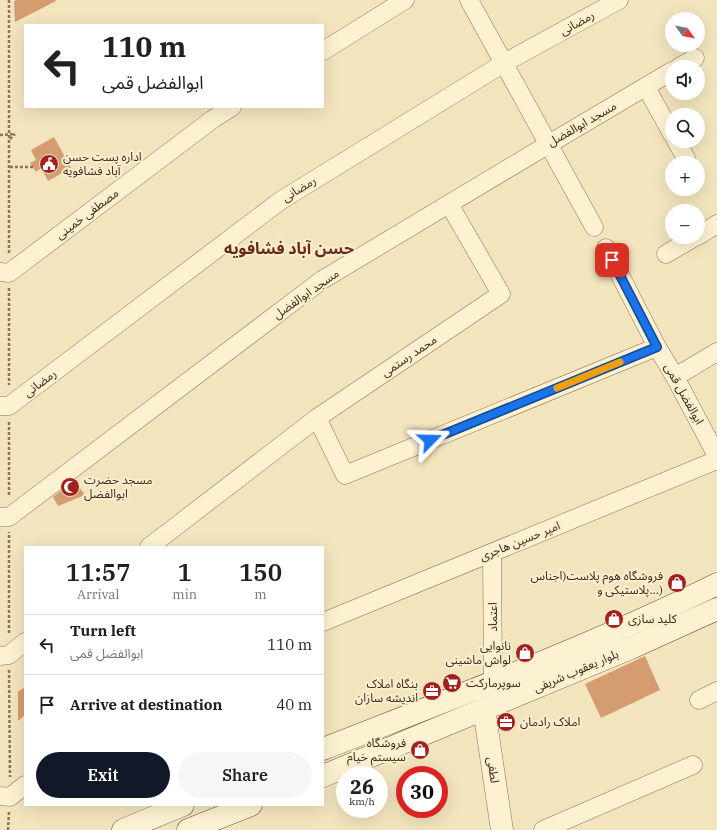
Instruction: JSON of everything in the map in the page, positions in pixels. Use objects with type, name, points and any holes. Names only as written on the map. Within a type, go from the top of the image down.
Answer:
[{"type":"main road","name":"بلوار یعقوب شریفی","points":[[324,749],[527,669],[667,608],[717,584]]},
{"type":"main road","name":"بلوار یعقوب شریفی","points":[[324,776],[484,710],[717,610]]},
{"type":"main road","points":[[484,710],[493,682]]},
{"type":"main road","name":"لطفی","points":[[484,710],[502,830]]},
{"type":"main road","points":[[124,830],[159,823],[182,806]]},
{"type":"main road","points":[[188,830],[248,806]]},
{"type":"street","points":[[324,50],[405,0]]},
{"type":"street","points":[[469,0],[594,228]]},
{"type":"street","name":"رمضانی","points":[[0,406],[9,406],[280,201],[504,63],[619,0]]},
{"type":"street","name":"مسجد ابوالفضل","points":[[0,517],[9,517],[322,280],[665,75]]},
{"type":"street","points":[[646,87],[665,121]]},
{"type":"street","name":"مصطفی خمینی","points":[[0,272],[9,273],[213,119],[230,108]]},
{"type":"street","name":"محمد رستمی","points":[[150,546],[317,418],[502,294],[449,204]]},
{"type":"street","points":[[705,231],[717,224]]},
{"type":"street","points":[[666,254],[683,244]]},
{"type":"street","name":"ابوالفضل قمی","points":[[606,248],[657,347],[675,377],[717,456]]},
{"type":"street","points":[[317,418],[345,475],[657,347]]},
{"type":"street","points":[[675,377],[717,352]]},
{"type":"street","name":"امیر حسین هاجری","points":[[324,622],[717,460]]},
{"type":"street","name":"اعتماد","points":[[492,553],[493,682]]},
{"type":"street","points":[[0,656],[9,655],[24,643]]},
{"type":"street","points":[[699,700],[717,691]]},
{"type":"street","points":[[543,830],[692,765]]},
{"type":"street","points":[[0,796],[10,797],[24,786]]},
{"type":"path","points":[[0,134],[15,134],[10,139]]},
{"type":"path","points":[[10,167],[33,167]]},
{"type":"building","points":[[14,1],[56,1],[15,22]]},
{"type":"building","points":[[54,137],[71,168],[48,181],[41,168],[36,172],[30,163],[36,160],[31,150]]},
{"type":"building","points":[[74,480],[85,495],[58,506],[53,497]]},
{"type":"building","points":[[645,656],[660,690],[601,718],[585,684]]},
{"type":"building","points":[[24,688],[24,716],[18,721],[18,692]]},
{"type":"slow traffic","points":[[557,388],[620,362]]},
{"type":"place","name":"اداره پست حسن آباد فشافویه","points":[[49,164]]},
{"type":"place","name":"مسجد حضرت ابوالفضل","points":[[70,487]]},
{"type":"place","name":"فروشگاه هوم پلاست(اجناس پلاستیکی و...)","points":[[677,583]]},
{"type":"place","name":"کلید سازی","points":[[614,619]]},
{"type":"place","name":"نانوایی لواش ماشینی","points":[[525,653]]},
{"type":"place","name":"سوپرمارکت","points":[[452,683]]},
{"type":"place","name":"بنگاه املاک اندیشه سازان","points":[[432,691]]},
{"type":"place","name":"املاک رادمان","points":[[506,722]]},
{"type":"place","name":"فروشگاه سیستم خیام","points":[[420,750]]},
{"type":"district","name":"حسن آباد فشافویه","points":[[289,248]]},
{"type":"route","points":[[430,440],[657,347],[612,260]]}]
